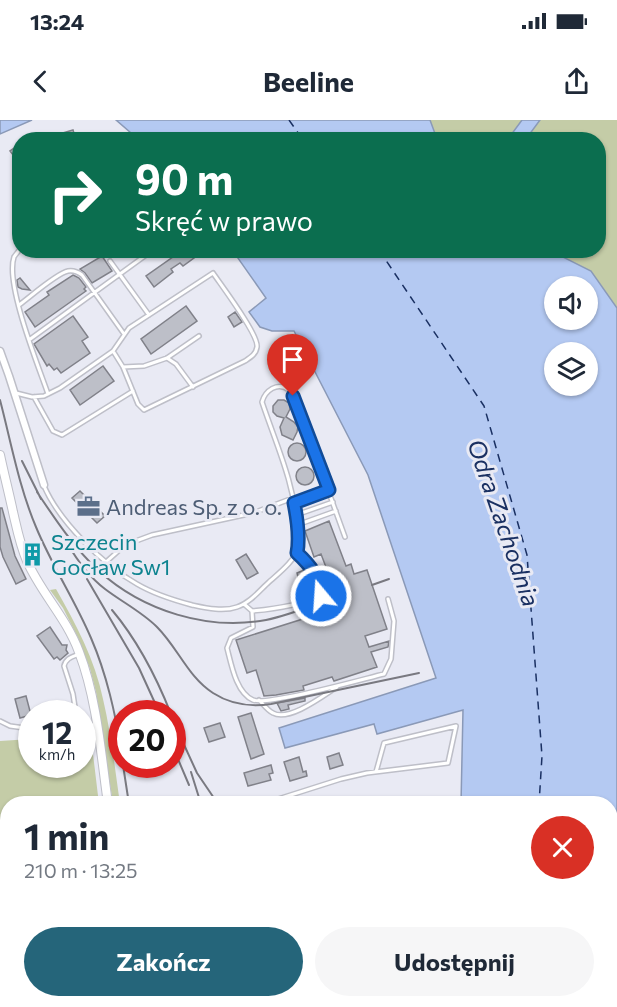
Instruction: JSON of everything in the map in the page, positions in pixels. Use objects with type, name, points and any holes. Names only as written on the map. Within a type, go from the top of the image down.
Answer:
[{"type":"street","points":[[0,351],[44,485]]},
{"type":"street","points":[[0,454],[25,558],[65,623],[80,654],[91,700]]},
{"type":"street","points":[[96,724],[107,796]]},
{"type":"lane","points":[[14,258],[14,289],[48,394]]},
{"type":"lane","points":[[29,340],[142,258]]},
{"type":"lane","points":[[110,261],[149,315]]},
{"type":"lane","points":[[19,305],[61,274],[69,271],[77,272],[95,292],[125,335]]},
{"type":"lane","points":[[14,393],[34,397],[44,396],[60,388],[113,351],[129,328],[213,273],[257,342],[257,349],[253,356],[245,361],[144,410],[138,404],[123,367],[113,351]]},
{"type":"lane","points":[[123,367],[144,366],[167,358],[199,336]]},
{"type":"lane","points":[[167,358],[176,364],[193,387]]},
{"type":"lane","points":[[44,485],[66,520],[106,562],[136,584],[179,601],[214,609],[232,609],[244,604],[280,572],[297,553],[296,515],[286,470],[262,402],[264,394],[269,390],[283,387],[288,389],[293,396],[345,537]]},
{"type":"lane","points":[[34,397],[53,431],[62,435],[133,391]]},
{"type":"lane","points":[[106,562],[125,545],[152,535],[254,513],[329,490]]},
{"type":"lane","points":[[296,515],[333,502]]},
{"type":"lane","points":[[297,525],[336,511]]},
{"type":"lane","points":[[252,611],[288,606],[321,596],[317,576],[309,564],[297,553]]},
{"type":"lane","points":[[244,604],[252,611],[253,627],[231,638],[226,648],[239,687],[254,700],[271,700],[384,674],[391,659],[394,621],[388,599]]},
{"type":"lane","points":[[74,700],[64,666],[65,661],[70,657],[80,654]]},
{"type":"lane","points":[[259,700],[272,713],[282,716],[300,710],[341,685]]},
{"type":"lane","points":[[0,721],[18,727]]},
{"type":"lane","points":[[288,796],[341,779],[448,763],[456,726],[384,743],[376,772]]},
{"type":"green space","points":[[430,120],[617,120],[617,308],[598,281],[598,276],[565,258],[606,258],[606,132],[434,132]]},
{"type":"green space","points":[[56,589],[71,615],[100,685],[108,725],[108,771],[96,692],[90,669],[63,608],[50,590]]},
{"type":"green space","points":[[18,740],[18,778],[96,778],[98,796],[0,796],[0,741]]},
{"type":"green space","points":[[109,778],[116,778],[119,796],[112,796]]},
{"type":"water","points":[[0,120],[32,120],[0,134]]},
{"type":"water","points":[[116,120],[430,120],[434,132],[130,132]]},
{"type":"water","points":[[522,120],[540,120],[531,132],[513,132]]},
{"type":"water","name":"Odra Zachodnia","points":[[238,258],[565,258],[591,271],[595,276],[544,276],[544,330],[598,330],[598,281],[617,308],[617,796],[461,796],[463,710],[377,734],[374,724],[285,748],[279,728],[436,678],[368,475],[294,331],[272,331],[260,327],[249,312],[266,298]]},
{"type":"building","points":[[99,258],[103,258],[112,271],[92,283],[80,269]]},
{"type":"building","points":[[172,258],[194,258],[183,266],[180,263],[171,269],[173,272],[154,287],[146,276]]},
{"type":"building","points":[[73,275],[79,278],[86,287],[84,289],[86,291],[35,327],[25,312],[49,295],[47,292]]},
{"type":"building","points":[[20,278],[30,290],[18,287],[17,280]]},
{"type":"building","points":[[186,306],[197,321],[151,354],[141,339]]},
{"type":"building","points":[[235,312],[242,322],[234,327],[228,317]]},
{"type":"building","points":[[73,316],[88,337],[82,341],[90,353],[61,373],[49,364],[47,366],[34,344]]},
{"type":"building","points":[[103,366],[114,381],[80,405],[70,390]]},
{"type":"building","points":[[278,400],[289,403],[290,409],[286,417],[298,427],[293,440],[282,435],[280,427],[284,418],[273,412],[273,406]]},
{"type":"building","points":[[297,443],[303,446],[306,452],[303,458],[297,461],[291,458],[288,452],[291,446]]},
{"type":"building","points":[[305,467],[311,470],[314,476],[311,482],[305,485],[299,482],[296,476],[299,470]]},
{"type":"building","name":"Andreas Sp. z o. o.","points":[[80,491],[105,516],[97,523],[72,498]]},
{"type":"building","points":[[0,508],[2,508],[15,556],[26,579],[16,584],[0,547]]},
{"type":"building","points":[[329,521],[346,566],[351,564],[354,574],[367,570],[387,629],[365,636],[369,647],[389,641],[388,647],[371,652],[377,667],[334,681],[332,677],[303,686],[304,690],[264,696],[256,670],[247,673],[236,640],[341,607],[321,554],[314,557],[305,531]]},
{"type":"building","points":[[246,554],[258,573],[247,579],[236,560]]},
{"type":"building","points":[[304,570],[307,579],[299,581],[297,573]]},
{"type":"building","points":[[50,627],[62,645],[67,645],[68,653],[60,660],[57,657],[54,659],[37,636]]},
{"type":"building","points":[[26,696],[27,700],[18,700],[18,710],[15,699]]},
{"type":"building","points":[[305,698],[305,701],[288,705],[289,709],[281,711],[277,703]]},
{"type":"building","points":[[251,713],[264,754],[251,759],[238,717]]},
{"type":"building","points":[[220,723],[225,737],[209,742],[204,728]]},
{"type":"building","points":[[339,753],[343,765],[330,769],[327,757]]},
{"type":"building","points":[[299,757],[303,772],[306,771],[307,776],[290,781],[284,762]]},
{"type":"building","points":[[271,765],[273,773],[269,774],[271,780],[248,786],[244,773]]},
{"type":"ferry route","points":[[289,120],[297,132]]},
{"type":"ferry route","points":[[384,258],[484,406],[527,555],[542,756],[540,796]]},
{"type":"railway","points":[[0,400],[30,512],[49,555],[85,624],[102,666],[111,700]]},
{"type":"railway","points":[[22,461],[41,499]]},
{"type":"railway","points":[[37,492],[58,523],[99,571],[136,597],[177,615],[222,623],[244,623],[266,620],[302,610],[336,597]]},
{"type":"railway","points":[[67,543],[79,562],[94,579],[151,622],[164,635],[197,679],[213,693],[226,700],[248,705],[271,704],[419,673]]},
{"type":"railway","points":[[87,579],[139,668],[154,700]]},
{"type":"railway","points":[[372,585],[389,579]]},
{"type":"railway","points":[[112,610],[146,659],[165,700]]},
{"type":"railway","points":[[186,749],[197,773],[213,796]]},
{"type":"railway","points":[[191,772],[198,796]]},
{"type":"railway","points":[[125,778],[128,796]]},
{"type":"railway","points":[[186,778],[189,785]]},
{"type":"place","name":"Andreas Sp. z o. o.","points":[[88,507]]},
{"type":"place","name":"Szczecin Gocław Sw1","points":[[33,555]]},
{"type":"route","points":[[293,396],[329,490],[294,503],[297,553],[309,564],[317,576],[321,596]]}]
